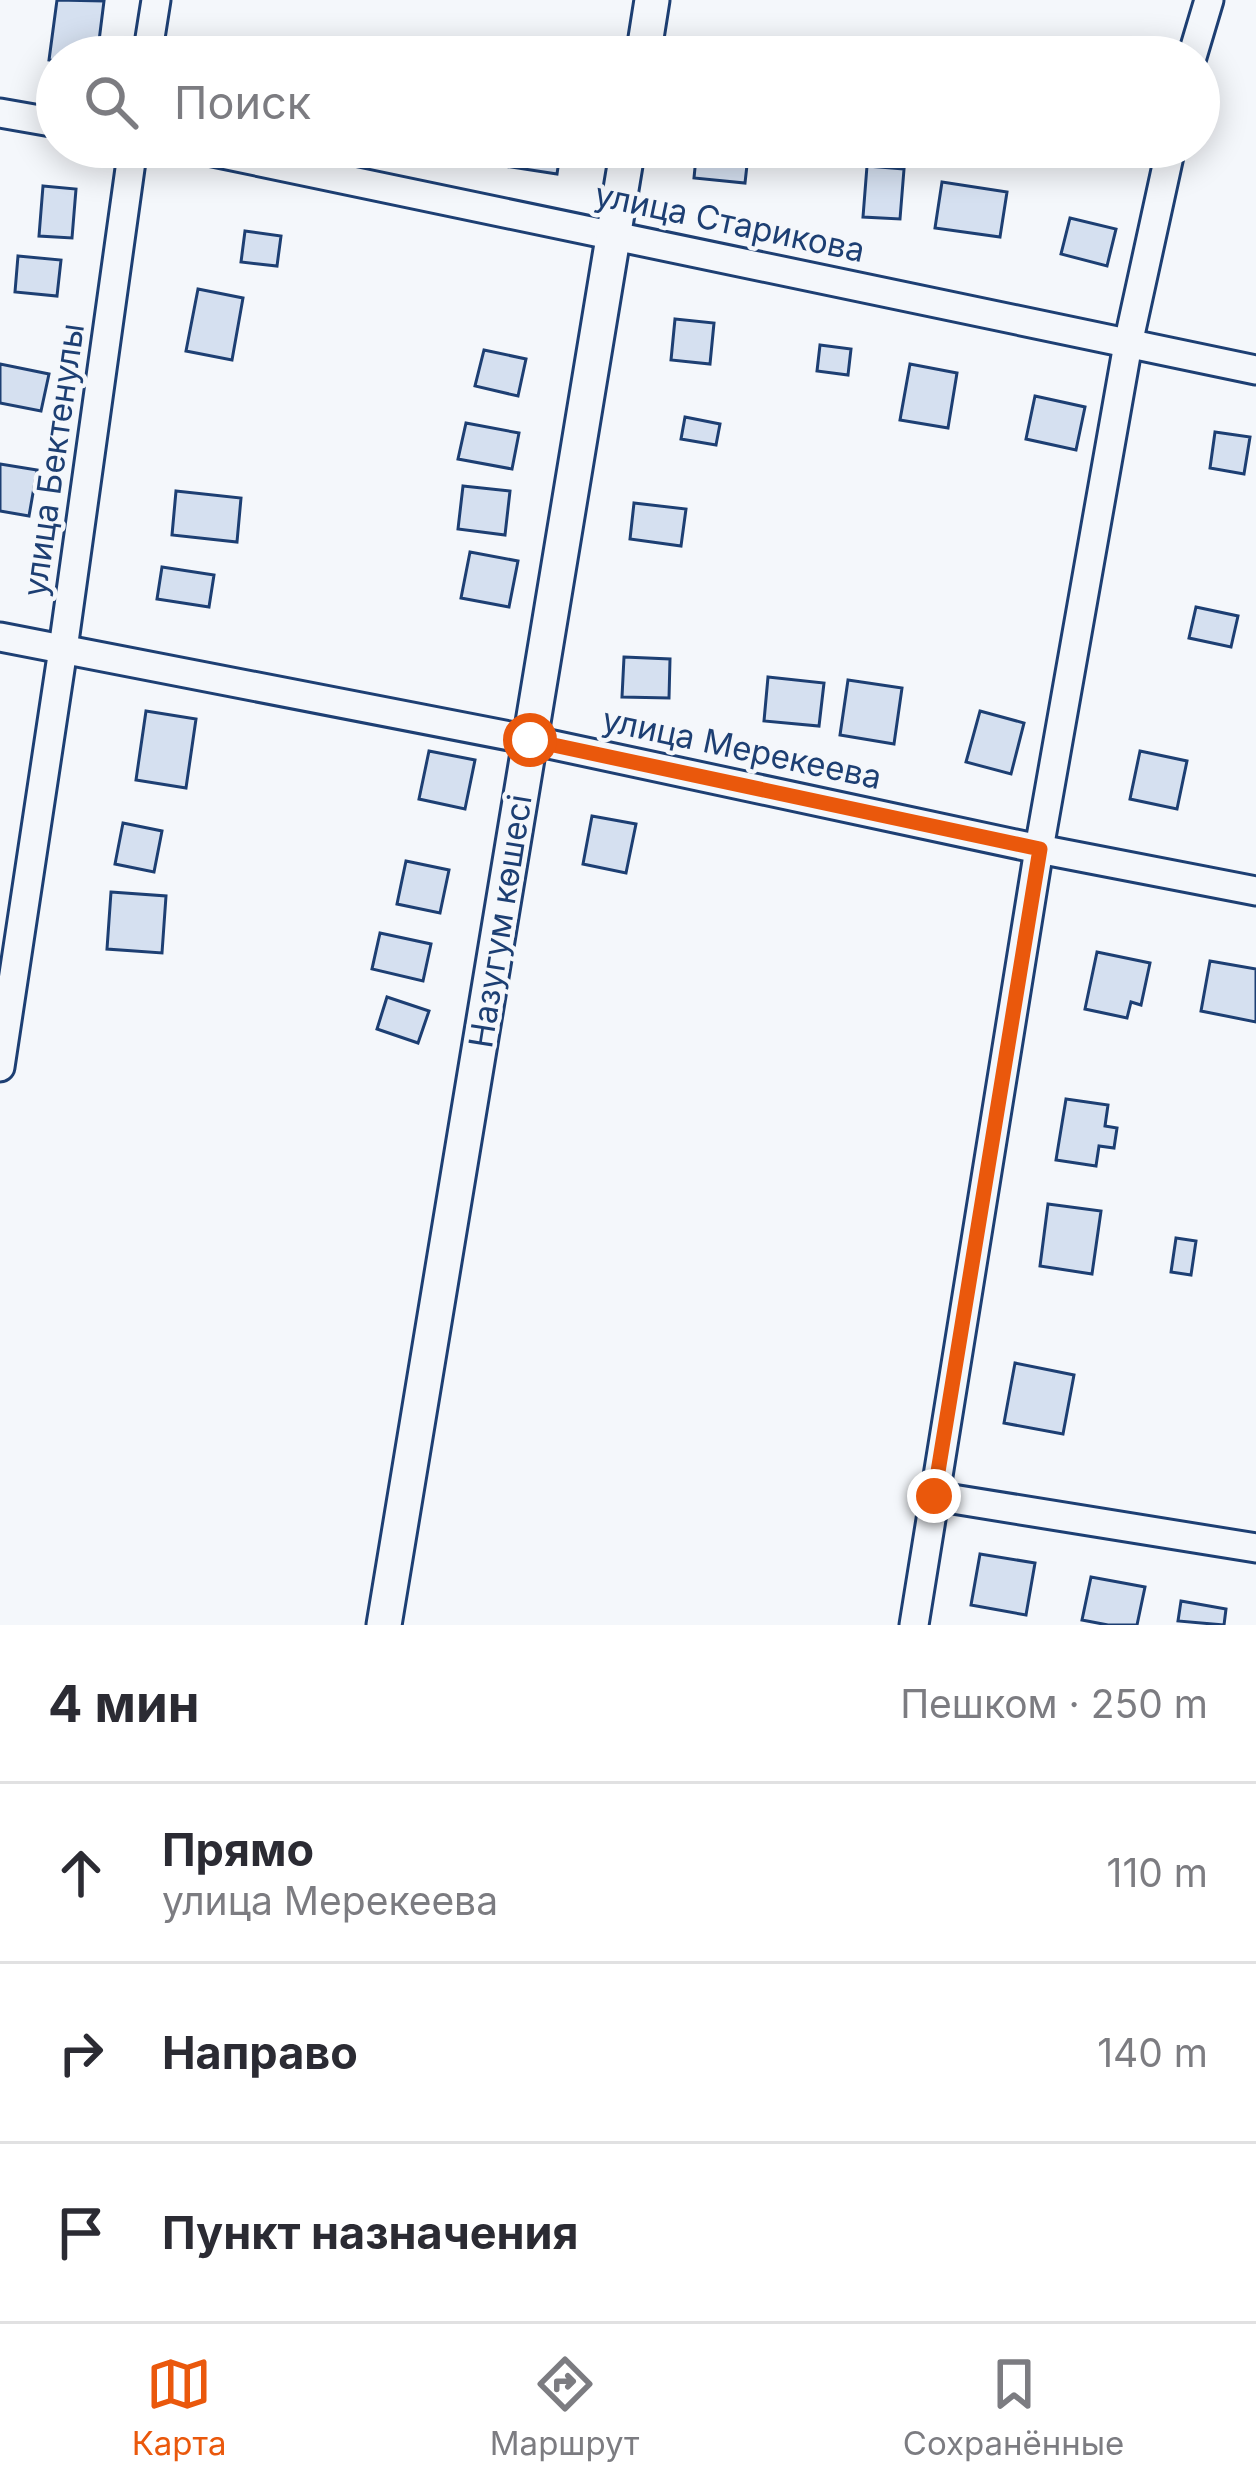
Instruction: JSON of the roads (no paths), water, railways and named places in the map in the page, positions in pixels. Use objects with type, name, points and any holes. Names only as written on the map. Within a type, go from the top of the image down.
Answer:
[{"type":"street","points":[[150,36],[155,0]]},
{"type":"street","points":[[646,36],[652,0]]},
{"type":"street","points":[[1198,36],[1209,0]]},
{"type":"street","points":[[0,113],[36,119]]},
{"type":"street","name":"улица Бектенулы","points":[[0,1066],[130,168]]},
{"type":"street","name":"улица Старикова","points":[[292,168],[1256,370]]},
{"type":"street","name":"Назугум көшесі","points":[[384,1625],[625,168]]},
{"type":"street","points":[[914,1625],[1040,849],[1128,344],[1166,168]]},
{"type":"street","name":"улица Мерекеева","points":[[0,637],[530,740],[1256,891]]},
{"type":"street","points":[[934,1496],[1256,1548]]}]
